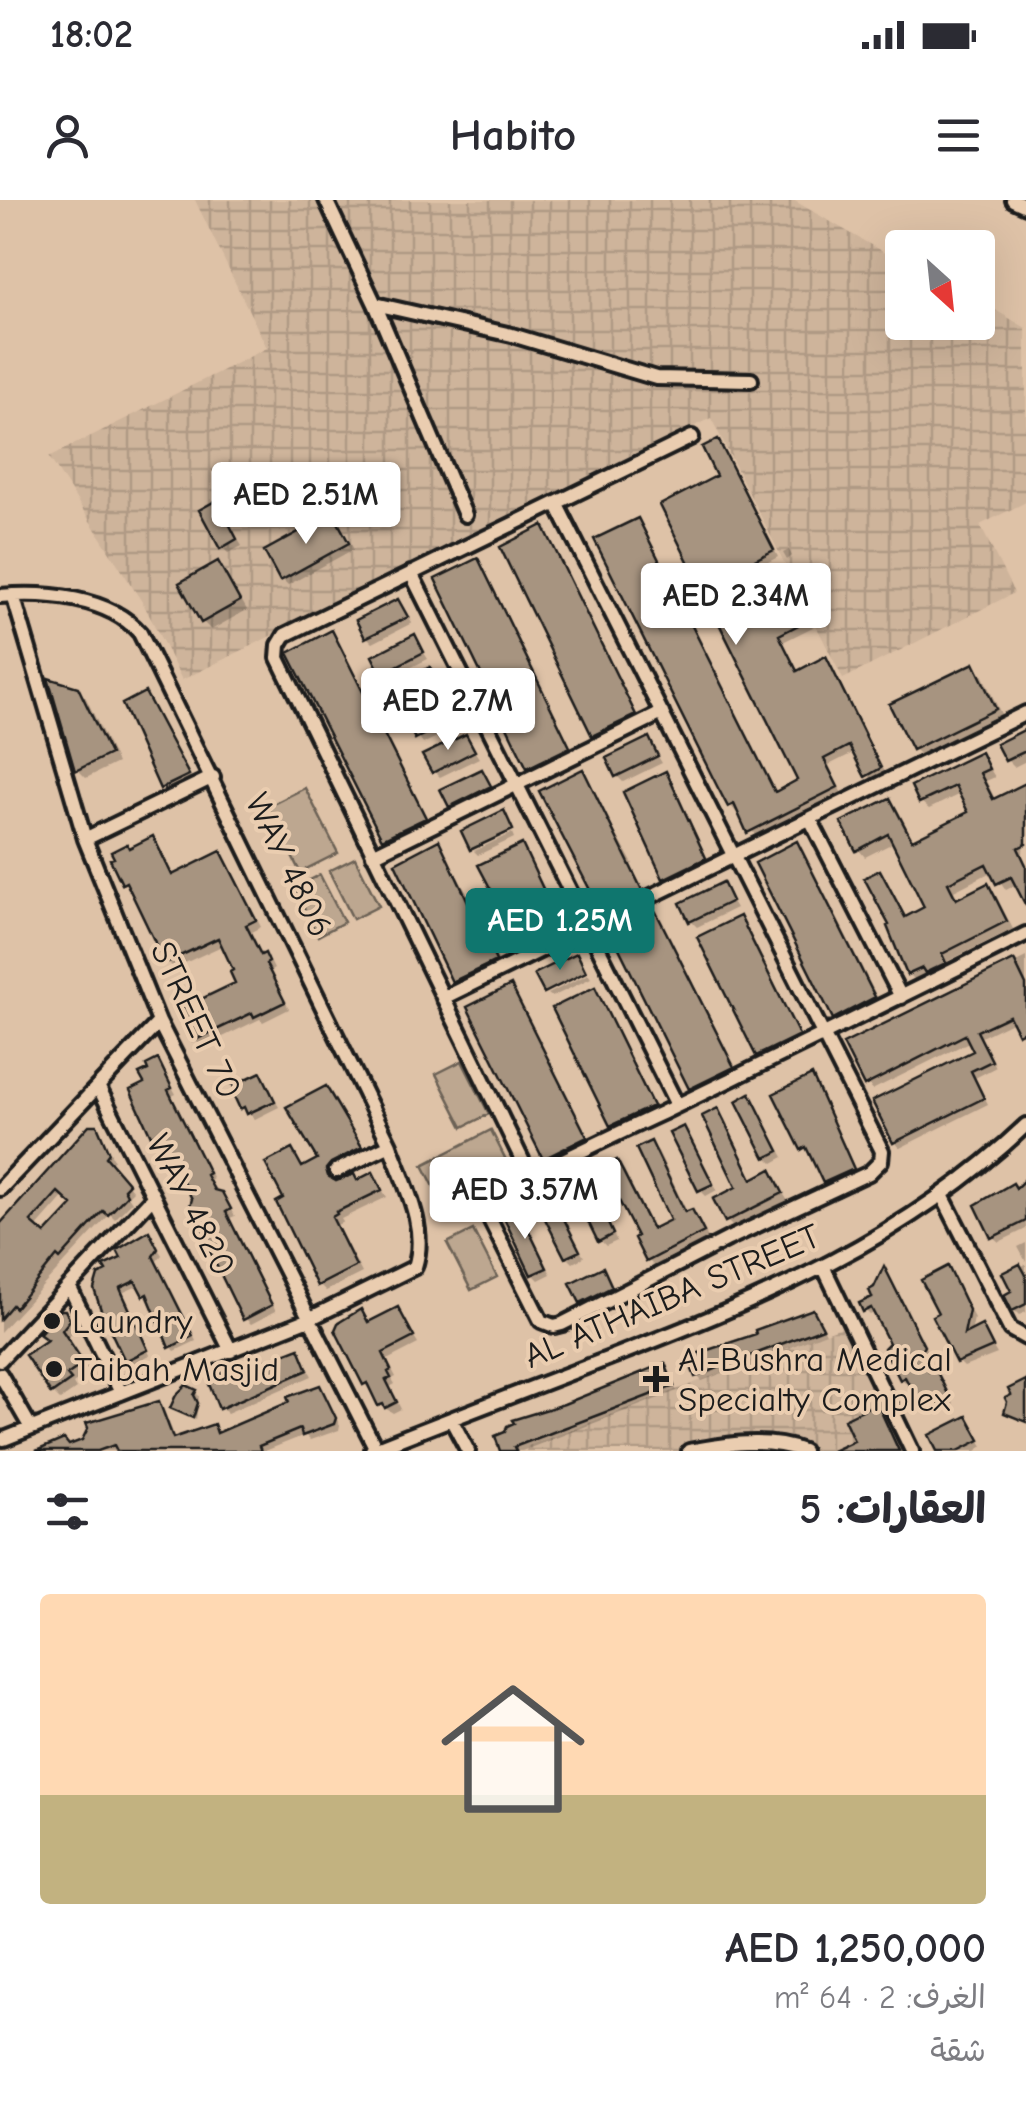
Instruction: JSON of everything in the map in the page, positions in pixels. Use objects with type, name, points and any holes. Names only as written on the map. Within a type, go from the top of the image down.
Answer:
[{"type":"street","points":[[326,200],[465,515]]},
{"type":"street","points":[[1013,200],[1026,206]]},
{"type":"street","points":[[375,304],[512,335],[656,378],[751,380]]},
{"type":"street","points":[[530,1176],[278,658],[279,645],[285,635],[692,437]]},
{"type":"street","points":[[556,503],[824,1034],[882,1151],[877,1168],[554,1326],[546,1324],[536,1312],[487,1214],[490,1198],[530,1176],[824,1034],[1026,934]]},
{"type":"street","points":[[412,573],[677,1105]]},
{"type":"street","name":"WAY 4806","points":[[6,596],[75,600],[116,612],[140,633],[390,1145],[419,1226],[421,1248],[415,1267],[310,1320]]},
{"type":"street","name":"STREET 70","points":[[6,596],[85,839],[159,1022],[374,1450]]},
{"type":"street","points":[[374,855],[662,713]]},
{"type":"street","points":[[443,998],[1026,713]]},
{"type":"street","points":[[85,839],[213,777]]},
{"type":"street","points":[[810,819],[901,996]]},
{"type":"street","points":[[0,1190],[159,1022]]},
{"type":"street","name":"WAY 4820","points":[[98,1086],[230,1350]]},
{"type":"street","name":"AL ATHAIBA STREET","points":[[374,1450],[746,1305],[824,1268],[942,1195],[1026,1125]]},
{"type":"street","points":[[336,1171],[390,1145]]},
{"type":"street","points":[[942,1195],[1010,1329],[1026,1338]]},
{"type":"street","points":[[0,1360],[153,1197]]},
{"type":"street","points":[[824,1268],[912,1451]]},
{"type":"street","points":[[70,1288],[121,1392]]},
{"type":"street","points":[[5,1440],[310,1320]]},
{"type":"street","points":[[0,1374],[31,1428]]},
{"type":"street","points":[[452,1418],[468,1451]]},
{"type":"street","points":[[689,1451],[764,1443],[803,1451]]},
{"type":"shaded area","points":[[195,200],[793,200],[885,253],[885,340],[995,340],[995,310],[1026,328],[1026,502],[980,525],[1014,593],[843,679],[711,418],[182,680],[144,605],[49,457],[267,348]]},
{"type":"shaded area","points":[[305,788],[338,853],[300,872],[267,807]]},
{"type":"shaded area","points":[[355,858],[379,906],[353,919],[329,871]]},
{"type":"shaded area","points":[[320,875],[344,922],[318,936],[294,888]]},
{"type":"shaded area","points":[[462,1061],[489,1114],[463,1127],[436,1074]]},
{"type":"shaded area","points":[[491,1130],[510,1168],[442,1202],[423,1165]]},
{"type":"shaded area","points":[[473,1230],[497,1277],[471,1290],[447,1243]]},
{"type":"shaded area","points":[[844,1326],[906,1451],[526,1451],[528,1446]]},
{"type":"building","points":[[718,439],[774,550],[745,565],[755,584],[783,570],[808,620],[779,635],[797,671],[826,656],[881,768],[865,777],[849,746],[824,759],[838,787],[747,833],[734,804],[728,807],[717,786],[594,539],[638,518],[775,792],[797,780],[660,505],[716,476],[702,447]]},
{"type":"building","points":[[217,500],[237,539],[220,549],[199,510]]},
{"type":"building","points":[[333,513],[349,543],[280,581],[264,551]]},
{"type":"building","points":[[543,525],[636,715],[592,736],[500,547]]},
{"type":"building","points":[[478,558],[570,747],[527,768],[435,579]]},
{"type":"building","points":[[218,561],[240,601],[201,623],[179,583]]},
{"type":"building","points":[[398,599],[408,617],[365,638],[356,620]]},
{"type":"building","points":[[332,630],[426,818],[382,839],[288,653]]},
{"type":"building","points":[[415,634],[424,652],[381,674],[372,656]]},
{"type":"building","points":[[974,663],[996,709],[912,750],[889,704]]},
{"type":"building","points":[[430,667],[458,717],[415,739],[389,689]]},
{"type":"building","points":[[48,678],[78,687],[110,754],[75,771]]},
{"type":"building","points":[[145,692],[189,775],[160,789],[122,704]]},
{"type":"building","points":[[1026,729],[1026,751],[1005,761],[996,744]]},
{"type":"building","points":[[466,734],[475,751],[432,773],[422,755]]},
{"type":"building","points":[[649,737],[658,756],[615,777],[606,758]]},
{"type":"building","points":[[981,752],[989,769],[980,773],[993,799],[1026,783],[1026,844],[1018,848],[1026,865],[1026,906],[1011,877],[996,884],[986,864],[948,883],[956,899],[988,883],[1007,921],[942,954],[946,963],[925,973],[922,968],[907,975],[889,925],[864,878],[880,870],[905,917],[924,907],[888,834],[856,851],[841,822],[890,798],[912,840],[968,812],[955,786],[919,803],[911,786]]},
{"type":"building","points":[[482,769],[491,786],[449,807],[440,789]]},
{"type":"building","points":[[583,769],[642,890],[598,911],[539,791]]},
{"type":"building","points":[[666,771],[706,858],[663,879],[623,792]]},
{"type":"building","points":[[504,810],[513,830],[470,850],[461,831]]},
{"type":"building","points":[[153,836],[172,875],[221,851],[256,920],[246,925],[261,955],[265,953],[269,962],[266,964],[285,1002],[193,1041],[178,1010],[235,983],[230,972],[233,970],[218,938],[165,963],[126,882],[122,884],[110,859],[114,858],[111,852]]},
{"type":"building","points":[[439,840],[496,961],[452,982],[395,863]]},
{"type":"building","points":[[797,841],[875,997],[833,1019],[755,863]]},
{"type":"building","points":[[522,844],[562,929],[519,950],[478,865]]},
{"type":"building","points":[[723,882],[732,901],[689,922],[680,903]]},
{"type":"building","points":[[656,912],[734,1067],[689,1089],[612,934]]},
{"type":"building","points":[[740,916],[799,1035],[756,1056],[697,937]]},
{"type":"building","points":[[577,953],[586,972],[544,993],[534,974]]},
{"type":"building","points":[[1014,960],[1026,985],[1026,1030],[1018,1034],[1009,1016],[977,1031],[992,1061],[971,1071],[984,1098],[893,1143],[872,1101],[973,1051],[965,1035],[864,1086],[843,1044]]},
{"type":"building","points":[[511,985],[587,1137],[543,1159],[467,1007]]},
{"type":"building","points":[[595,987],[653,1106],[610,1126],[552,1008]]},
{"type":"building","points":[[158,1059],[172,1088],[168,1090],[209,1173],[206,1175],[231,1209],[226,1212],[272,1305],[243,1320],[189,1209],[192,1199],[173,1154],[166,1157],[155,1134],[151,1136],[130,1090],[144,1083],[139,1074]]},
{"type":"building","points":[[261,1072],[275,1101],[247,1114],[244,1107],[240,1109],[233,1085]]},
{"type":"building","points":[[812,1075],[854,1169],[823,1183],[806,1147],[801,1150],[773,1094]]},
{"type":"building","points":[[326,1086],[362,1147],[331,1163],[326,1169],[328,1176],[336,1181],[354,1174],[357,1180],[373,1172],[382,1190],[332,1217],[356,1266],[317,1286],[276,1202],[283,1198],[265,1163],[292,1149],[302,1167],[317,1159],[286,1107]]},
{"type":"building","points":[[750,1093],[779,1151],[765,1158],[736,1101]]},
{"type":"building","points":[[718,1108],[752,1179],[771,1169],[783,1193],[725,1222],[713,1199],[736,1187],[702,1116]]},
{"type":"building","points":[[89,1125],[97,1125],[109,1153],[106,1157],[129,1184],[124,1189],[127,1195],[108,1215],[103,1211],[60,1259],[57,1256],[15,1308],[12,1305],[0,1319],[0,1224]],"holes":[[[58,1192],[72,1205],[45,1234],[31,1222]]]},
{"type":"building","points":[[684,1126],[713,1184],[698,1191],[669,1133]]},
{"type":"building","points":[[651,1141],[685,1212],[692,1209],[704,1232],[646,1262],[602,1167],[617,1160],[652,1229],[670,1220],[636,1148]]},
{"type":"building","points":[[585,1175],[613,1234],[598,1242],[569,1182]]},
{"type":"building","points":[[1026,1178],[1026,1221],[991,1238],[975,1205],[1013,1183],[1016,1188]]},
{"type":"building","points":[[551,1193],[580,1251],[565,1258],[536,1201]]},
{"type":"building","points":[[518,1208],[547,1268],[531,1275],[503,1216]]},
{"type":"building","points":[[149,1231],[158,1249],[153,1256],[193,1336],[169,1348],[147,1294],[143,1296],[135,1281],[120,1288],[148,1350],[125,1361],[94,1289],[98,1275],[106,1271],[103,1266],[121,1258],[117,1250]]},
{"type":"building","points":[[1020,1264],[1026,1275],[1026,1304],[1012,1311],[1004,1295],[1011,1291],[1002,1273]]},
{"type":"building","points":[[884,1266],[924,1346],[920,1353],[929,1371],[935,1368],[950,1398],[926,1411],[905,1377],[900,1380],[884,1348],[889,1343],[871,1308],[863,1312],[859,1303],[872,1297],[869,1290]]},
{"type":"building","points":[[948,1266],[969,1310],[964,1334],[982,1325],[993,1347],[956,1363],[932,1316],[938,1313],[921,1280]]},
{"type":"building","points":[[603,1267],[612,1287],[580,1303],[570,1283]]},
{"type":"building","points":[[398,1307],[414,1337],[383,1353],[391,1370],[391,1378],[386,1380],[397,1402],[385,1408],[383,1404],[378,1406],[367,1383],[363,1385],[335,1330],[338,1323],[361,1309],[368,1322]]},
{"type":"building","points":[[813,1309],[823,1328],[695,1377],[687,1357],[756,1334],[755,1330]]},
{"type":"building","name":"Taibah Masjid","points":[[61,1310],[70,1320],[62,1330],[84,1363],[67,1375],[71,1380],[51,1394],[25,1355],[47,1340],[39,1334]]},
{"type":"building","points":[[299,1348],[308,1370],[219,1409],[209,1384],[213,1376]]},
{"type":"building","points":[[665,1363],[674,1386],[514,1447],[516,1451],[500,1451],[495,1436],[505,1432],[514,1423],[512,1420],[564,1404]]},
{"type":"building","points":[[1026,1380],[1026,1422],[1004,1413],[1005,1398],[1011,1395],[1008,1389]]},
{"type":"building","points":[[186,1385],[197,1390],[193,1418],[170,1408]]},
{"type":"building","points":[[320,1385],[336,1418],[334,1424],[302,1436],[300,1429],[259,1446],[261,1451],[117,1451],[114,1445],[98,1451],[36,1451],[64,1439],[69,1445],[82,1440],[88,1428],[86,1423],[159,1401],[173,1438],[214,1424],[217,1433],[289,1402],[287,1397]]},
{"type":"building","points":[[877,1403],[899,1451],[832,1451],[854,1441],[844,1419]]},
{"type":"building","points":[[967,1416],[980,1440],[958,1451],[937,1451],[929,1435]]},
{"type":"place","name":"Laundry","points":[[52,1321]]},
{"type":"place","name":"Taibah Masjid","points":[[54,1369]]},
{"type":"place","name":"Al-Bushra Medical Specialty Complex","points":[[656,1379]]}]
